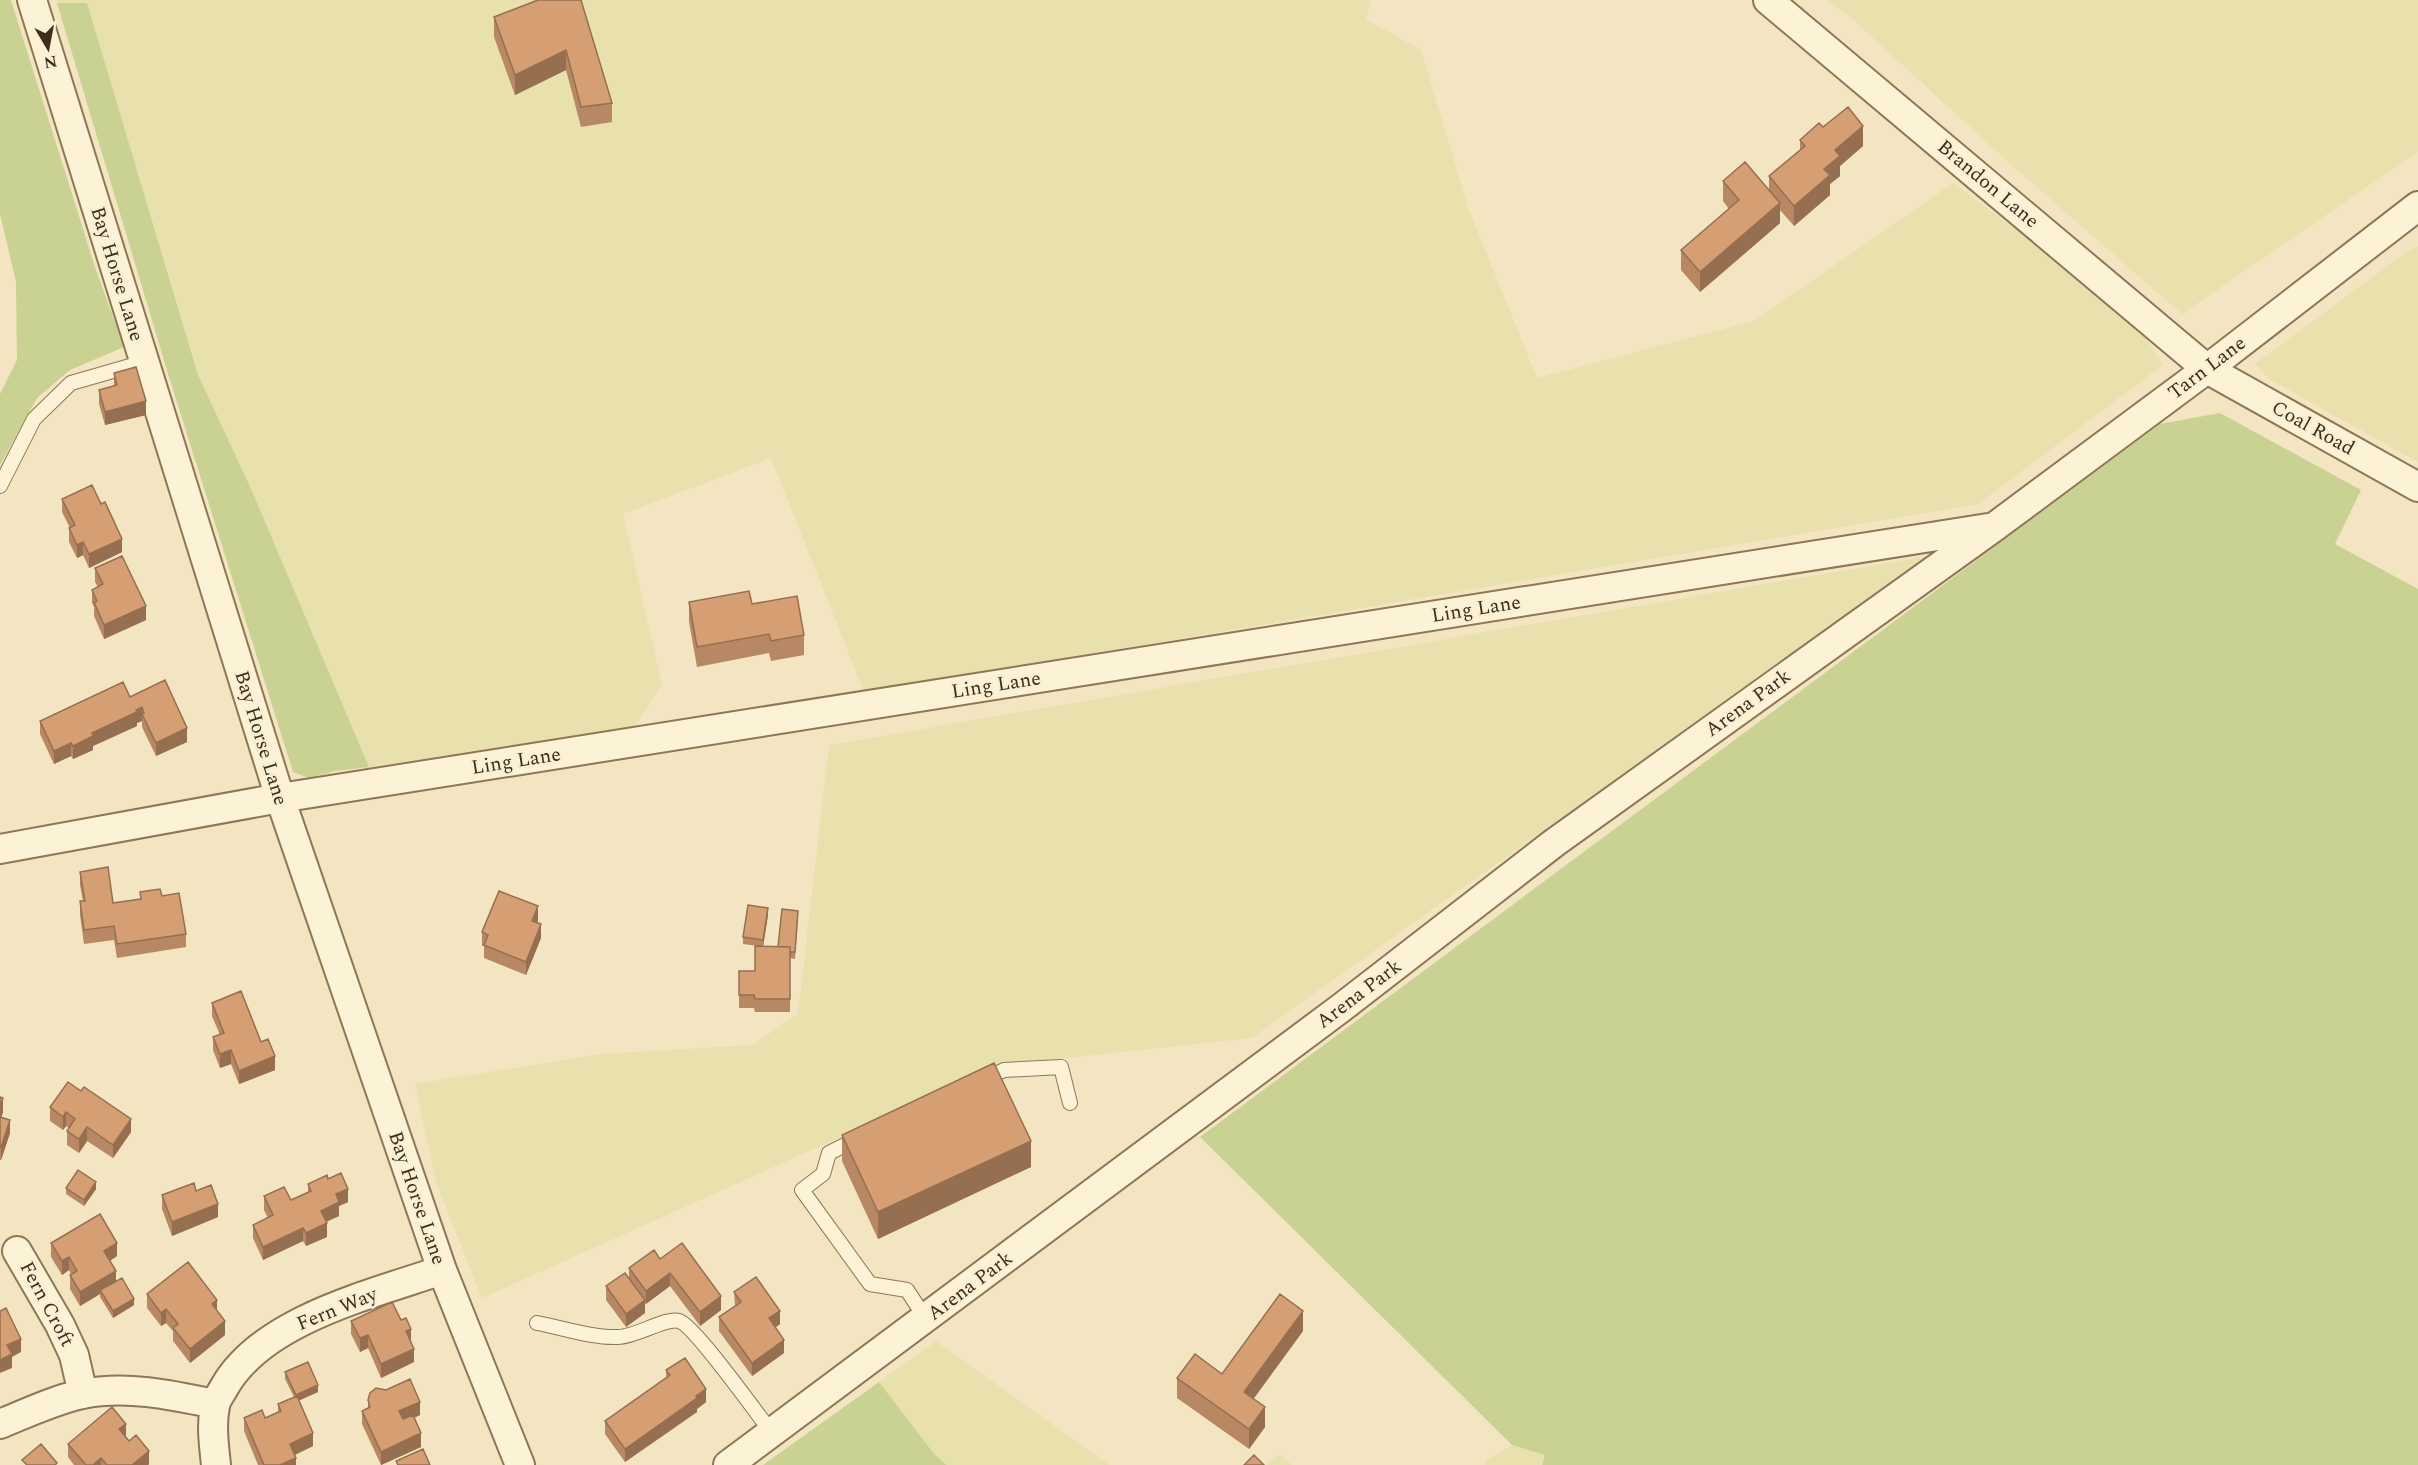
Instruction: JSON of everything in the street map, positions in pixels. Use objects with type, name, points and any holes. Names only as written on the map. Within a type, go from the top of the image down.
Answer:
[{"type":"street","name":"Bay Horse Lane","points":[[32,0],[280,798],[442,1270],[520,1465]]},
{"type":"street","name":"Brandon Lane","points":[[1768,0],[2207,369]]},
{"type":"street","name":"Tarn Lane","points":[[1993,528],[2207,369],[2418,206]]},
{"type":"street","name":"Coal Road","points":[[2207,369],[2418,487]]},
{"type":"street","name":"Ling Lane","points":[[0,849],[280,798],[1993,528]]},
{"type":"street","name":"Arena Park","points":[[728,1465],[1341,1008],[1554,843],[1993,528]]},
{"type":"street","name":"Fern Croft","points":[[17,1251],[60,1324],[74,1355],[83,1394]]},
{"type":"street","name":"Fern Way","points":[[216,1465],[213,1437],[215,1404],[232,1375],[256,1350],[307,1317],[442,1270]]},
{"type":"street","points":[[0,1424],[83,1394],[122,1391],[164,1394],[215,1404]]},
{"type":"lane","points":[[0,486],[34,419],[71,383],[144,362]]},
{"type":"lane","points":[[973,1085],[1004,1070],[1061,1067],[1070,1103]]},
{"type":"lane","points":[[870,1133],[829,1153],[823,1174],[802,1190],[870,1284],[907,1290],[926,1319]]},
{"type":"lane","points":[[537,1323],[619,1337],[643,1332],[676,1320],[682,1321],[701,1341],[772,1433]]},
{"type":"shaded area","points":[[56,0],[1371,0],[1366,19],[1421,50],[1468,207],[1537,378],[1754,321],[1953,183],[2133,318],[2163,365],[1978,504],[864,692],[771,458],[623,514],[662,685],[631,731],[335,771],[170,380]]},
{"type":"shaded area","points":[[1827,0],[2418,0],[2418,152],[2182,314],[2016,169],[1850,17]]},
{"type":"shaded area","points":[[2418,246],[2418,462],[2269,379],[2255,364],[2405,253]]},
{"type":"shaded area","points":[[1928,556],[1252,1038],[1001,1065],[482,1298],[436,1182],[415,1084],[600,1054],[752,1045],[798,1014],[829,745]]},
{"type":"shaded area","points":[[936,1341],[1109,1465],[947,1465],[935,1455],[879,1382]]},
{"type":"shaded area","points":[[1512,1445],[1545,1455],[1541,1465],[1485,1465],[1487,1460]]},
{"type":"shaded area","points":[[1280,1454],[1292,1465],[1267,1465]]},
{"type":"green space","points":[[0,0],[11,0],[95,267],[124,347],[70,370],[37,398],[0,465],[0,394],[17,360],[16,282],[0,214]]},
{"type":"green space","points":[[57,3],[87,3],[198,375],[252,491],[369,767],[335,771],[309,778],[293,772],[170,380]]},
{"type":"green space","points":[[2220,413],[2361,490],[2335,544],[2418,589],[2418,1465],[1542,1465],[1545,1455],[1512,1445],[1200,1137],[2160,424]]},
{"type":"green space","points":[[879,1382],[935,1455],[947,1465],[763,1465]]},
{"type":"building","points":[[538,0],[581,0],[612,103],[581,107],[566,50],[515,75],[494,17]]},
{"type":"building","points":[[1848,107],[1863,126],[1835,150],[1840,156],[1824,169],[1830,175],[1794,206],[1769,176],[1805,146],[1800,140],[1819,123],[1823,127]]},
{"type":"building","points":[[1745,162],[1780,203],[1700,272],[1681,250],[1739,200],[1723,181]]},
{"type":"building","points":[[136,367],[146,401],[105,412],[99,390],[117,385],[114,373]]},
{"type":"building","points":[[92,485],[101,504],[105,502],[122,539],[89,554],[83,542],[77,545],[69,528],[75,525],[62,499]]},
{"type":"building","points":[[122,556],[146,606],[104,625],[94,602],[97,601],[92,590],[103,584],[95,568]]},
{"type":"building","points":[[749,591],[752,604],[797,596],[804,635],[771,641],[769,634],[697,647],[689,602]]},
{"type":"building","points":[[165,680],[187,728],[156,743],[142,714],[144,713],[142,707],[136,710],[137,712],[92,733],[93,736],[73,746],[71,743],[54,751],[40,721],[123,682],[130,697]]},
{"type":"building","points":[[108,867],[113,903],[141,899],[140,892],[160,889],[162,896],[179,893],[186,934],[117,944],[114,926],[84,930],[80,901],[85,901],[80,872]]},
{"type":"building","points":[[499,891],[538,906],[532,921],[541,924],[526,962],[484,945],[488,935],[482,932]]},
{"type":"building","points":[[748,905],[768,908],[763,940],[743,937]]},
{"type":"building","points":[[782,909],[798,911],[795,952],[790,952],[790,947],[778,947]]},
{"type":"building","points":[[755,946],[790,947],[790,999],[755,999],[754,995],[739,995],[739,971],[755,971]]},
{"type":"building","points":[[241,991],[261,1042],[268,1039],[275,1056],[239,1071],[231,1050],[220,1054],[213,1037],[224,1033],[212,1003]]},
{"type":"building","points":[[994,1063],[1031,1141],[878,1212],[842,1135]]},
{"type":"building","points":[[68,1082],[81,1091],[84,1087],[131,1119],[113,1145],[87,1127],[79,1139],[67,1131],[75,1119],[66,1112],[63,1117],[50,1107]]},
{"type":"building","points":[[0,1117],[10,1120],[1,1147],[0,1146]]},
{"type":"building","points":[[78,1170],[96,1182],[84,1200],[66,1188]]},
{"type":"building","points":[[341,1173],[348,1189],[336,1194],[339,1202],[321,1211],[327,1223],[306,1233],[303,1228],[263,1247],[253,1225],[273,1215],[264,1196],[284,1187],[291,1200],[311,1191],[308,1184],[327,1175],[328,1179]]},
{"type":"building","points":[[194,1183],[196,1191],[211,1185],[218,1204],[172,1222],[162,1195]]},
{"type":"building","points":[[100,1214],[117,1243],[104,1251],[116,1271],[80,1292],[70,1275],[77,1271],[69,1257],[62,1261],[51,1243]]},
{"type":"building","points":[[682,1243],[721,1296],[700,1312],[670,1273],[646,1291],[629,1268],[654,1250],[660,1259]]},
{"type":"building","points":[[188,1262],[217,1300],[212,1304],[225,1321],[190,1349],[173,1328],[178,1324],[166,1309],[161,1313],[147,1294]]},
{"type":"building","points":[[625,1273],[645,1300],[626,1314],[606,1286]]},
{"type":"building","points":[[756,1277],[780,1311],[769,1318],[784,1340],[752,1363],[719,1317],[741,1302],[734,1292]]},
{"type":"building","points":[[122,1278],[134,1299],[113,1311],[100,1290]]},
{"type":"building","points":[[1280,1294],[1303,1311],[1244,1392],[1265,1407],[1249,1429],[1177,1378],[1195,1354],[1222,1374]]},
{"type":"building","points":[[392,1302],[401,1320],[406,1318],[411,1329],[406,1331],[414,1349],[381,1364],[368,1335],[360,1338],[351,1321]]},
{"type":"building","points":[[6,1308],[21,1339],[7,1345],[12,1354],[0,1360],[0,1311]]},
{"type":"building","points":[[685,1358],[706,1389],[696,1396],[697,1398],[625,1449],[605,1421],[670,1375],[666,1370]]},
{"type":"building","points":[[308,1362],[318,1385],[296,1395],[285,1372]]},
{"type":"building","points":[[410,1379],[420,1402],[399,1411],[403,1419],[413,1415],[421,1433],[381,1452],[362,1411],[370,1407],[368,1400],[370,1393],[376,1388],[386,1390]]},
{"type":"building","points":[[297,1396],[313,1433],[290,1444],[296,1458],[280,1465],[264,1465],[244,1418],[262,1410],[265,1418],[281,1411],[278,1404]]},
{"type":"building","points":[[112,1407],[126,1424],[119,1429],[129,1441],[136,1435],[149,1451],[132,1465],[107,1465],[101,1458],[93,1465],[86,1465],[68,1444]]},
{"type":"building","points":[[41,1444],[57,1463],[55,1465],[27,1465],[22,1460]]},
{"type":"building","points":[[423,1449],[430,1465],[398,1465],[396,1461]]},
{"type":"building","points":[[1254,1455],[1264,1465],[1244,1465]]}]
